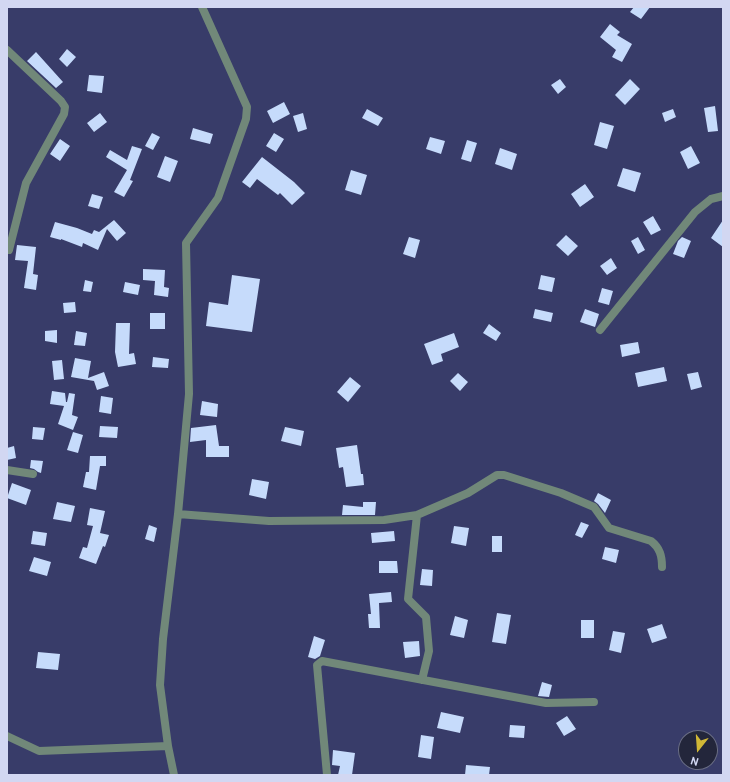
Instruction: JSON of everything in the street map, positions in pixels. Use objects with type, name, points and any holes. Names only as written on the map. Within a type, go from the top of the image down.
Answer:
[{"type":"street","points":[[174,775],[168,746],[160,685],[163,639],[178,514],[189,394],[186,243],[218,198],[246,119],[247,107],[202,7]]},
{"type":"street","points":[[7,50],[61,101],[65,107],[64,114],[26,183],[9,250]]},
{"type":"street","points":[[600,330],[695,212],[711,199],[723,196]]},
{"type":"street","points":[[7,470],[33,474]]},
{"type":"street","points":[[178,514],[269,521],[384,520],[417,516],[468,493],[498,475],[504,475],[561,493],[594,507],[609,528],[651,541],[657,546],[662,558],[662,567]]},
{"type":"street","points":[[417,516],[408,599],[426,617],[429,652],[422,680]]},
{"type":"street","points":[[327,775],[318,665],[322,661],[546,703],[594,702]]},
{"type":"street","points":[[7,736],[39,751],[168,746]]},
{"type":"building","points":[[634,7],[650,7],[641,19],[630,12]]},
{"type":"building","points":[[610,24],[620,32],[617,35],[632,44],[622,62],[612,57],[616,50],[600,37]]},
{"type":"building","points":[[67,49],[76,57],[67,67],[59,59]]},
{"type":"building","points":[[36,52],[63,82],[56,88],[27,61]]},
{"type":"building","points":[[89,75],[104,76],[102,93],[87,91]]},
{"type":"building","points":[[560,79],[566,87],[558,94],[551,85]]},
{"type":"building","points":[[630,79],[640,89],[625,105],[615,95]]},
{"type":"building","points":[[284,102],[290,114],[273,123],[267,111]]},
{"type":"building","points":[[715,106],[718,131],[708,132],[704,108]]},
{"type":"building","points":[[367,109],[383,118],[378,126],[362,118]]},
{"type":"building","points":[[673,109],[676,117],[665,122],[662,113]]},
{"type":"building","points":[[100,113],[107,122],[94,132],[87,123]]},
{"type":"building","points":[[303,113],[307,129],[298,132],[293,116]]},
{"type":"building","points":[[600,122],[614,126],[607,149],[594,145]]},
{"type":"building","points":[[193,128],[213,134],[210,144],[190,139]]},
{"type":"building","points":[[152,133],[160,137],[153,150],[145,146]]},
{"type":"building","points":[[274,133],[284,139],[276,152],[266,146]]},
{"type":"building","points":[[430,137],[445,141],[441,154],[426,149]]},
{"type":"building","points":[[60,139],[70,146],[60,161],[50,154]]},
{"type":"building","points":[[467,140],[477,143],[471,162],[461,159]]},
{"type":"building","points":[[132,146],[142,149],[130,180],[133,181],[124,197],[114,192],[127,170],[106,157],[110,150],[127,160]]},
{"type":"building","points":[[691,146],[700,163],[688,169],[680,152]]},
{"type":"building","points":[[500,148],[517,154],[512,170],[495,164]]},
{"type":"building","points":[[165,156],[178,161],[170,182],[157,177]]},
{"type":"building","points":[[262,157],[294,182],[305,193],[292,205],[280,193],[278,195],[257,179],[250,188],[242,182]]},
{"type":"building","points":[[623,168],[641,173],[635,192],[617,186]]},
{"type":"building","points":[[351,170],[367,175],[361,195],[345,190]]},
{"type":"building","points":[[585,184],[594,197],[580,207],[571,194]]},
{"type":"building","points":[[92,194],[103,197],[99,209],[88,206]]},
{"type":"building","points":[[653,216],[661,230],[651,235],[643,222]]},
{"type":"building","points":[[114,220],[126,233],[117,241],[107,229],[98,250],[83,243],[82,247],[61,239],[50,237],[55,222],[92,234],[94,230],[99,232]]},
{"type":"building","points":[[723,220],[723,247],[711,238]]},
{"type":"building","points":[[566,235],[578,246],[568,256],[556,245]]},
{"type":"building","points":[[409,237],[420,240],[415,258],[403,254]]},
{"type":"building","points":[[638,237],[645,250],[638,254],[631,241]]},
{"type":"building","points":[[682,237],[691,241],[684,258],[673,254],[678,241]]},
{"type":"building","points":[[17,245],[36,247],[33,274],[38,275],[36,290],[24,288],[28,261],[15,260]]},
{"type":"building","points":[[611,258],[617,268],[607,275],[600,266]]},
{"type":"building","points":[[143,269],[165,270],[164,287],[169,288],[168,297],[154,295],[155,281],[143,280]]},
{"type":"building","points":[[232,275],[260,279],[252,332],[206,326],[209,302],[228,305]]},
{"type":"building","points":[[541,275],[555,278],[552,292],[538,289]]},
{"type":"building","points":[[85,280],[93,282],[91,292],[83,291]]},
{"type":"building","points":[[125,282],[140,285],[138,295],[123,292]]},
{"type":"building","points":[[602,288],[613,291],[609,305],[598,302]]},
{"type":"building","points":[[75,302],[76,312],[64,313],[63,303]]},
{"type":"building","points":[[535,309],[553,313],[551,322],[533,318]]},
{"type":"building","points":[[585,309],[599,314],[595,327],[580,322]]},
{"type":"building","points":[[150,313],[165,313],[165,329],[150,329]]},
{"type":"building","points":[[116,323],[130,323],[129,354],[134,353],[136,364],[118,367],[115,352]]},
{"type":"building","points":[[489,324],[501,333],[496,341],[483,333]]},
{"type":"building","points":[[57,330],[57,343],[45,341],[45,331]]},
{"type":"building","points":[[76,331],[87,333],[85,346],[74,345]]},
{"type":"building","points":[[454,333],[459,347],[441,354],[443,361],[432,365],[424,344]]},
{"type":"building","points":[[638,342],[640,353],[622,357],[620,345]]},
{"type":"building","points":[[153,357],[169,359],[168,368],[152,367]]},
{"type":"building","points":[[75,358],[91,361],[88,378],[104,372],[109,386],[97,390],[94,381],[71,377]]},
{"type":"building","points":[[62,360],[64,379],[54,380],[52,361]]},
{"type":"building","points":[[664,367],[667,381],[638,387],[635,373]]},
{"type":"building","points":[[698,372],[702,387],[691,390],[687,374]]},
{"type":"building","points":[[458,373],[468,382],[460,391],[450,381]]},
{"type":"building","points":[[350,377],[361,386],[348,402],[337,392]]},
{"type":"building","points":[[52,391],[65,393],[66,402],[69,393],[75,394],[72,415],[78,417],[73,430],[58,424],[64,406],[50,404]]},
{"type":"building","points":[[101,396],[113,398],[111,414],[99,412]]},
{"type":"building","points":[[202,401],[218,404],[217,417],[200,415]]},
{"type":"building","points":[[216,425],[219,446],[229,446],[229,457],[206,457],[206,440],[190,442],[191,428]]},
{"type":"building","points":[[100,426],[118,427],[117,438],[99,437]]},
{"type":"building","points":[[33,427],[45,428],[43,440],[32,439]]},
{"type":"building","points":[[285,427],[304,431],[301,446],[281,441]]},
{"type":"building","points":[[73,432],[83,435],[78,453],[67,450]]},
{"type":"building","points":[[357,445],[364,485],[346,487],[343,467],[339,468],[336,448]]},
{"type":"building","points":[[14,446],[16,458],[7,460],[7,448]]},
{"type":"building","points":[[90,456],[106,456],[106,466],[100,466],[96,490],[83,487],[86,472],[89,472]]},
{"type":"building","points":[[31,460],[43,461],[41,473],[30,468]]},
{"type":"building","points":[[252,479],[269,482],[266,499],[249,495]]},
{"type":"building","points":[[12,483],[31,490],[26,505],[7,498]]},
{"type":"building","points":[[598,493],[611,500],[605,513],[594,501]]},
{"type":"building","points":[[57,502],[75,506],[71,522],[53,519]]},
{"type":"building","points":[[363,502],[376,502],[375,515],[342,515],[343,505],[363,507]]},
{"type":"building","points":[[90,508],[105,511],[100,533],[109,535],[105,547],[103,546],[96,564],[79,558],[83,547],[87,548],[93,526],[87,525]]},
{"type":"building","points":[[581,522],[589,525],[582,538],[575,535]]},
{"type":"building","points":[[149,525],[157,528],[154,542],[145,539]]},
{"type":"building","points":[[454,526],[469,528],[466,546],[451,543]]},
{"type":"building","points":[[33,531],[47,533],[45,546],[31,544]]},
{"type":"building","points":[[394,531],[395,541],[372,543],[371,533]]},
{"type":"building","points":[[492,536],[502,536],[502,552],[492,552]]},
{"type":"building","points":[[605,547],[619,550],[616,563],[602,559]]},
{"type":"building","points":[[34,557],[51,562],[47,576],[29,571]]},
{"type":"building","points":[[379,561],[397,561],[398,573],[379,573]]},
{"type":"building","points":[[422,569],[433,570],[432,586],[420,585]]},
{"type":"building","points":[[391,592],[392,602],[379,603],[380,628],[369,628],[368,614],[371,614],[369,594]]},
{"type":"building","points":[[497,613],[511,615],[506,644],[492,642]]},
{"type":"building","points":[[455,616],[468,620],[464,638],[450,635]]},
{"type":"building","points":[[581,620],[594,620],[594,638],[581,638]]},
{"type":"building","points":[[662,624],[667,638],[652,643],[647,629]]},
{"type":"building","points":[[613,631],[625,633],[621,653],[609,650]]},
{"type":"building","points":[[314,636],[325,640],[320,656],[315,659],[308,657]]},
{"type":"building","points":[[419,641],[420,656],[405,658],[403,642]]},
{"type":"building","points":[[38,652],[60,654],[58,670],[36,668]]},
{"type":"building","points":[[542,682],[552,685],[549,697],[538,696]]},
{"type":"building","points":[[441,712],[464,717],[460,733],[437,728]]},
{"type":"building","points":[[567,716],[576,729],[564,736],[556,723]]},
{"type":"building","points":[[510,725],[525,726],[524,738],[509,737]]},
{"type":"building","points":[[421,735],[434,737],[431,759],[418,757]]},
{"type":"building","points":[[333,750],[355,753],[352,775],[338,775],[340,766],[332,765]]},
{"type":"building","points":[[466,765],[490,767],[489,775],[465,775]]}]
